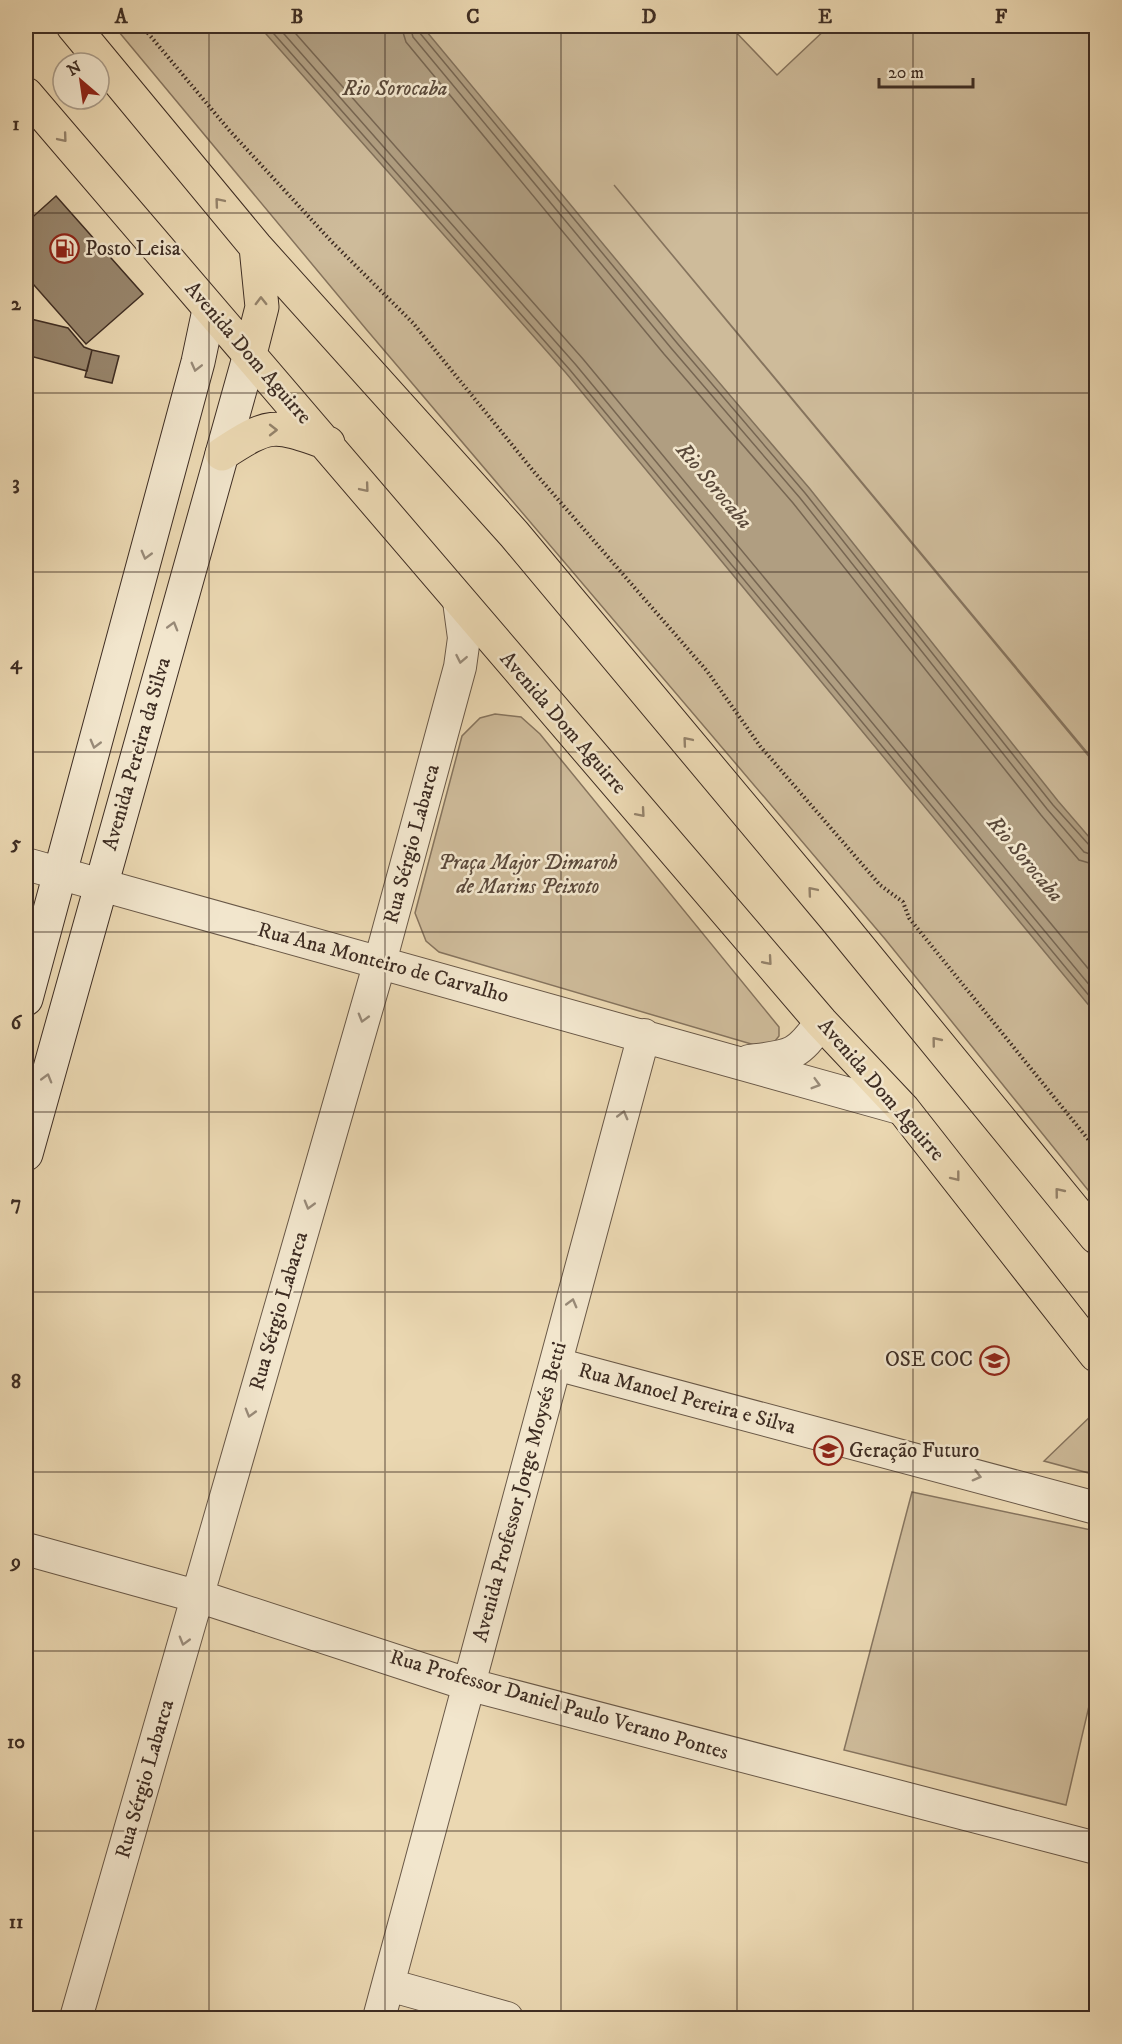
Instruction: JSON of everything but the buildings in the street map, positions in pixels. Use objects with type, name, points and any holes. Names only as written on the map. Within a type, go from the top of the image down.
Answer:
[{"type":"highway","points":[[73,26],[256,247],[514,534],[835,918],[1096,1238]]},
{"type":"highway","name":"Avenida Dom Aguirre","points":[[26,94],[209,310],[328,443],[459,602],[821,1022],[903,1109],[1096,1355]]},
{"type":"highway","points":[[250,354],[262,308],[256,247]]},
{"type":"highway","points":[[222,454],[265,429],[292,431],[328,443]]},
{"type":"main road","name":"Avenida Pereira da Silva","points":[[26,999],[198,362],[209,310]]},
{"type":"main road","name":"Avenida Pereira da Silva","points":[[26,1154],[250,354]]},
{"type":"street","name":"Rua Sérgio Labarca","points":[[76,2019],[380,962],[460,667],[464,638],[459,602]]},
{"type":"street","name":"Rua Ana Monteiro de Carvalho","points":[[26,864],[903,1109]]},
{"type":"street","name":"Rua Ana Monteiro de Carvalho","points":[[740,1062],[787,1056],[805,1045],[821,1022]]},
{"type":"street","name":"Avenida Professor Jorge Moysés Betti","points":[[380,2019],[467,1684],[644,1035]]},
{"type":"street","name":"Rua Manoel Pereira e Silva","points":[[556,1364],[1096,1508]]},
{"type":"street","name":"Rua Professor Daniel Paulo Verano Pontes","points":[[26,1549],[197,1596],[467,1684],[1096,1848]]},
{"type":"street","points":[[388,1985],[507,2019]]},
{"type":"path","points":[[142,26],[229,130],[332,242],[413,323],[535,473],[707,671],[760,746],[880,885],[903,902],[909,918],[1096,1149]]},
{"type":"green space","points":[[114,26],[730,26],[777,75],[829,26],[1096,26],[1096,763],[614,185],[1096,765],[1096,1200],[885,939],[366,329]]},
{"type":"green space","name":"Praça Major Dimaroh de Marins Peixoto","points":[[495,714],[521,717],[540,734],[779,1027],[779,1036],[771,1046],[758,1046],[439,952],[426,941],[415,913],[462,736],[480,718]]},
{"type":"green space","points":[[1096,1411],[1096,1475],[1044,1461]]},
{"type":"green space","points":[[912,1492],[1096,1531],[1096,1676],[1066,1805],[844,1750]]},
{"type":"water","name":"Rio Sorocaba","points":[[259,26],[422,26],[810,489],[1058,801],[1096,845],[1096,1014],[566,373]]},
{"type":"place","name":"Posto Leisa","points":[[64,249]]},
{"type":"place","name":"OSE COC","points":[[994,1360]]},
{"type":"place","name":"Geração Futuro","points":[[828,1451]]}]
